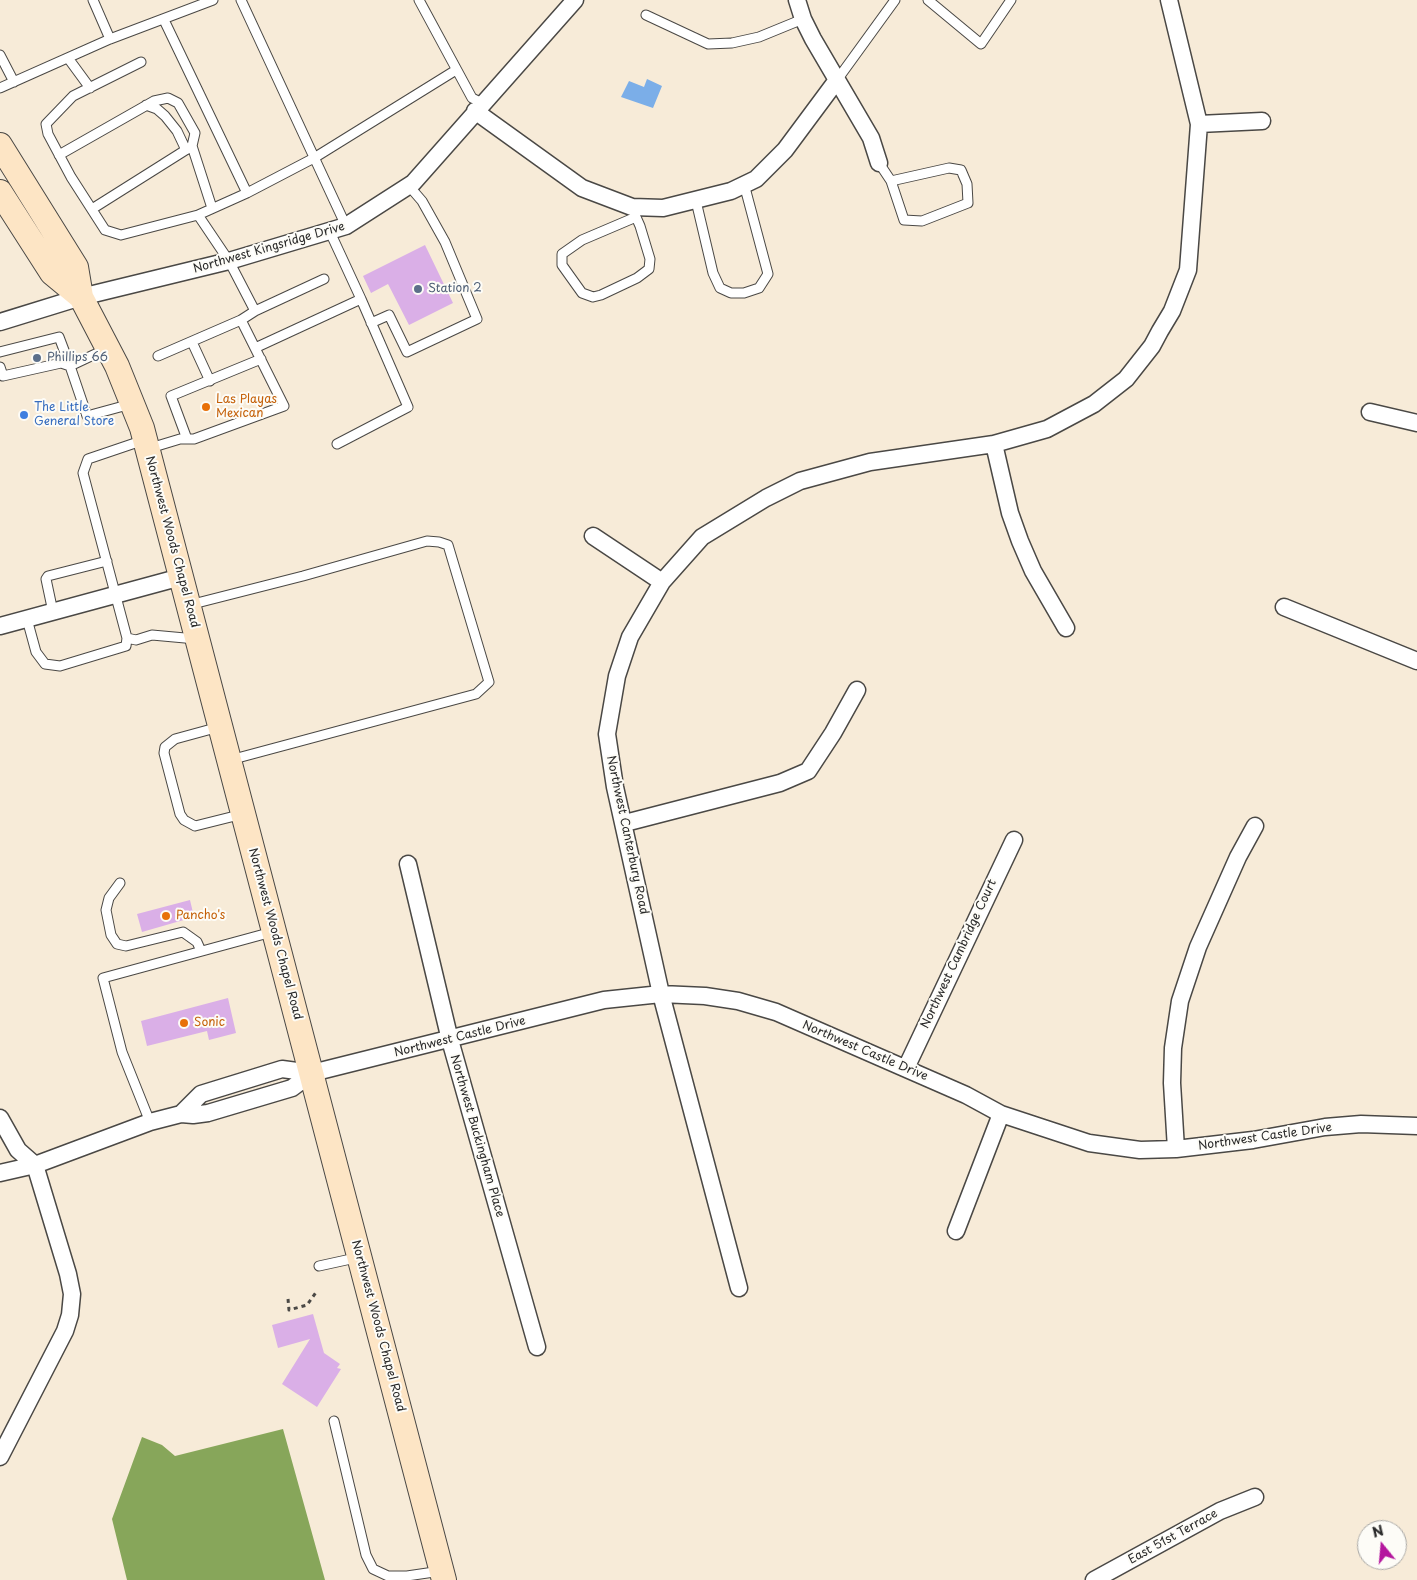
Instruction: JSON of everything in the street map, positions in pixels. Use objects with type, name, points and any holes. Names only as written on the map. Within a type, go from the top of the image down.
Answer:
[{"type":"main road","name":"Northwest Woods Chapel Road","points":[[0,146],[76,267],[81,297],[108,348],[133,403],[146,445],[442,1575]]},
{"type":"main road","name":"Northwest Woods Chapel Road","points":[[0,192],[52,273],[81,297]]},
{"type":"street","name":"Northwest Kingsridge Drive","points":[[0,322],[81,297],[229,262],[346,226],[408,186],[575,0]]},
{"type":"street","points":[[798,0],[803,19],[870,138],[879,164]]},
{"type":"street","name":"Northwest Canterbury Road","points":[[739,1288],[661,994],[615,786],[607,734],[611,706],[630,637],[662,582],[702,537],[731,518],[800,481],[897,457],[994,444],[1047,429],[1094,404],[1126,379],[1152,346],[1172,311],[1188,270],[1200,124],[1169,0]]},
{"type":"street","points":[[478,107],[582,188],[634,212],[696,201],[756,179],[785,150],[836,80]]},
{"type":"street","points":[[1200,124],[1262,121]]},
{"type":"street","points":[[1370,412],[1417,423]]},
{"type":"street","points":[[994,444],[1010,512],[1020,541],[1033,571],[1066,628]]},
{"type":"street","points":[[593,536],[662,582]]},
{"type":"street","points":[[0,626],[181,577]]},
{"type":"street","points":[[1284,607],[1417,661]]},
{"type":"street","points":[[624,823],[780,783],[808,771],[833,733],[857,690]]},
{"type":"street","points":[[1176,1149],[1172,1083],[1173,1048],[1180,1001],[1198,947],[1238,857],[1255,826]]},
{"type":"street","name":"Northwest Cambridge Court","points":[[906,1068],[1014,840]]},
{"type":"street","name":"Northwest Buckingham Place","points":[[408,864],[450,1040],[537,1347]]},
{"type":"street","name":"Northwest Castle Drive","points":[[312,1073],[604,1000],[661,994],[705,996],[776,1012],[906,1068],[1001,1114],[1089,1143],[1140,1150],[1176,1149],[1253,1140],[1325,1127],[1361,1124],[1417,1126]]},
{"type":"street","points":[[0,1173],[35,1165],[150,1122],[181,1114],[193,1115],[208,1112],[292,1088],[312,1073]]},
{"type":"street","points":[[956,1231],[1001,1114]]},
{"type":"street","points":[[0,1118],[18,1150],[35,1165],[68,1274],[72,1294],[70,1315],[65,1331],[0,1457]]},
{"type":"street","name":"East 51st Terrace","points":[[1094,1580],[1220,1511],[1255,1497]]},
{"type":"lane","points":[[93,0],[110,39]]},
{"type":"lane","points":[[0,88],[110,39],[213,0]]},
{"type":"lane","points":[[241,0],[346,226]]},
{"type":"lane","points":[[419,0],[478,107]]},
{"type":"lane","points":[[836,80],[895,0]]},
{"type":"lane","points":[[928,0],[981,44],[1011,0]]},
{"type":"lane","points":[[646,15],[708,44],[732,43],[759,37],[803,19]]},
{"type":"lane","points":[[164,20],[247,193]]},
{"type":"lane","points":[[0,56],[14,82]]},
{"type":"lane","points":[[68,58],[90,88]]},
{"type":"lane","points":[[141,62],[74,96],[46,124],[48,134],[59,155],[105,230],[121,235],[198,215],[247,193],[314,158],[456,70]]},
{"type":"lane","points":[[59,155],[146,105],[168,98],[178,103],[195,133],[189,148],[92,209]]},
{"type":"lane","points":[[146,105],[157,109],[165,116],[189,148],[212,208]]},
{"type":"lane","points":[[879,164],[891,181],[904,220],[922,221],[968,203],[967,184],[962,170],[948,168],[891,181]]},
{"type":"lane","points":[[696,201],[713,273],[720,288],[731,293],[744,293],[759,288],[768,274],[744,184]]},
{"type":"lane","points":[[371,323],[389,315],[407,352],[477,319],[445,242],[422,202],[408,186]]},
{"type":"lane","points":[[634,212],[650,259],[649,269],[637,278],[593,297],[582,293],[562,265],[562,254],[582,240],[634,212]]},
{"type":"lane","points":[[198,215],[229,262],[255,312]]},
{"type":"lane","points":[[330,232],[408,407],[337,444]]},
{"type":"lane","points":[[158,356],[241,320],[324,279]]},
{"type":"lane","points":[[255,348],[361,299]]},
{"type":"lane","points":[[27,619],[37,656],[41,662],[51,665],[60,666],[123,648],[127,644],[83,472],[88,459],[146,445],[194,439],[284,406],[241,320]]},
{"type":"lane","points":[[0,352],[59,336],[87,416],[133,403]]},
{"type":"lane","points":[[192,342],[210,380]]},
{"type":"lane","points":[[0,367],[3,376],[61,363],[70,366],[108,348]]},
{"type":"lane","points":[[187,439],[171,396],[260,360]]},
{"type":"lane","points":[[189,605],[303,576],[427,541],[439,542],[448,545],[488,682],[476,694],[230,760]]},
{"type":"lane","points":[[53,612],[46,579],[48,576],[107,561]]},
{"type":"lane","points":[[127,638],[136,640],[152,635],[198,639]]},
{"type":"lane","points":[[221,726],[175,738],[165,748],[164,753],[180,814],[184,820],[195,826],[244,814]]},
{"type":"lane","points":[[120,882],[109,898],[106,910],[112,935],[117,944],[126,946],[183,932],[197,942],[201,951]]},
{"type":"lane","points":[[150,1122],[122,1052],[103,978],[275,932]]},
{"type":"lane","points":[[319,1266],[360,1257]]},
{"type":"lane","points":[[334,1422],[366,1555],[373,1568],[388,1576],[442,1575]]},
{"type":"path","points":[[288,1299],[289,1310],[307,1305],[316,1291]]},
{"type":"green space","points":[[283,1429],[325,1580],[127,1580],[112,1519],[142,1437],[162,1445],[175,1456]]},
{"type":"water","points":[[647,79],[662,86],[653,108],[621,97],[629,81],[644,87]]},
{"type":"building","name":"Station 2","points":[[425,245],[453,303],[409,325],[388,284],[371,293],[363,276]]},
{"type":"building","name":"Pancho's","points":[[190,900],[194,917],[142,932],[137,914]]},
{"type":"building","name":"Sonic","points":[[228,998],[236,1033],[209,1040],[207,1031],[147,1046],[141,1021]]},
{"type":"building","points":[[313,1314],[324,1353],[340,1364],[337,1368],[341,1369],[317,1407],[282,1384],[310,1339],[278,1348],[272,1325]]},
{"type":"place","name":"Station 2","points":[[418,289]]},
{"type":"place","name":"Phillips 66","points":[[37,358]]},
{"type":"place","name":"Las Playas Mexican","points":[[206,407]]},
{"type":"place","name":"The Little General Store","points":[[24,415]]},
{"type":"place","name":"Pancho's","points":[[166,916]]},
{"type":"place","name":"Sonic","points":[[184,1023]]}]
